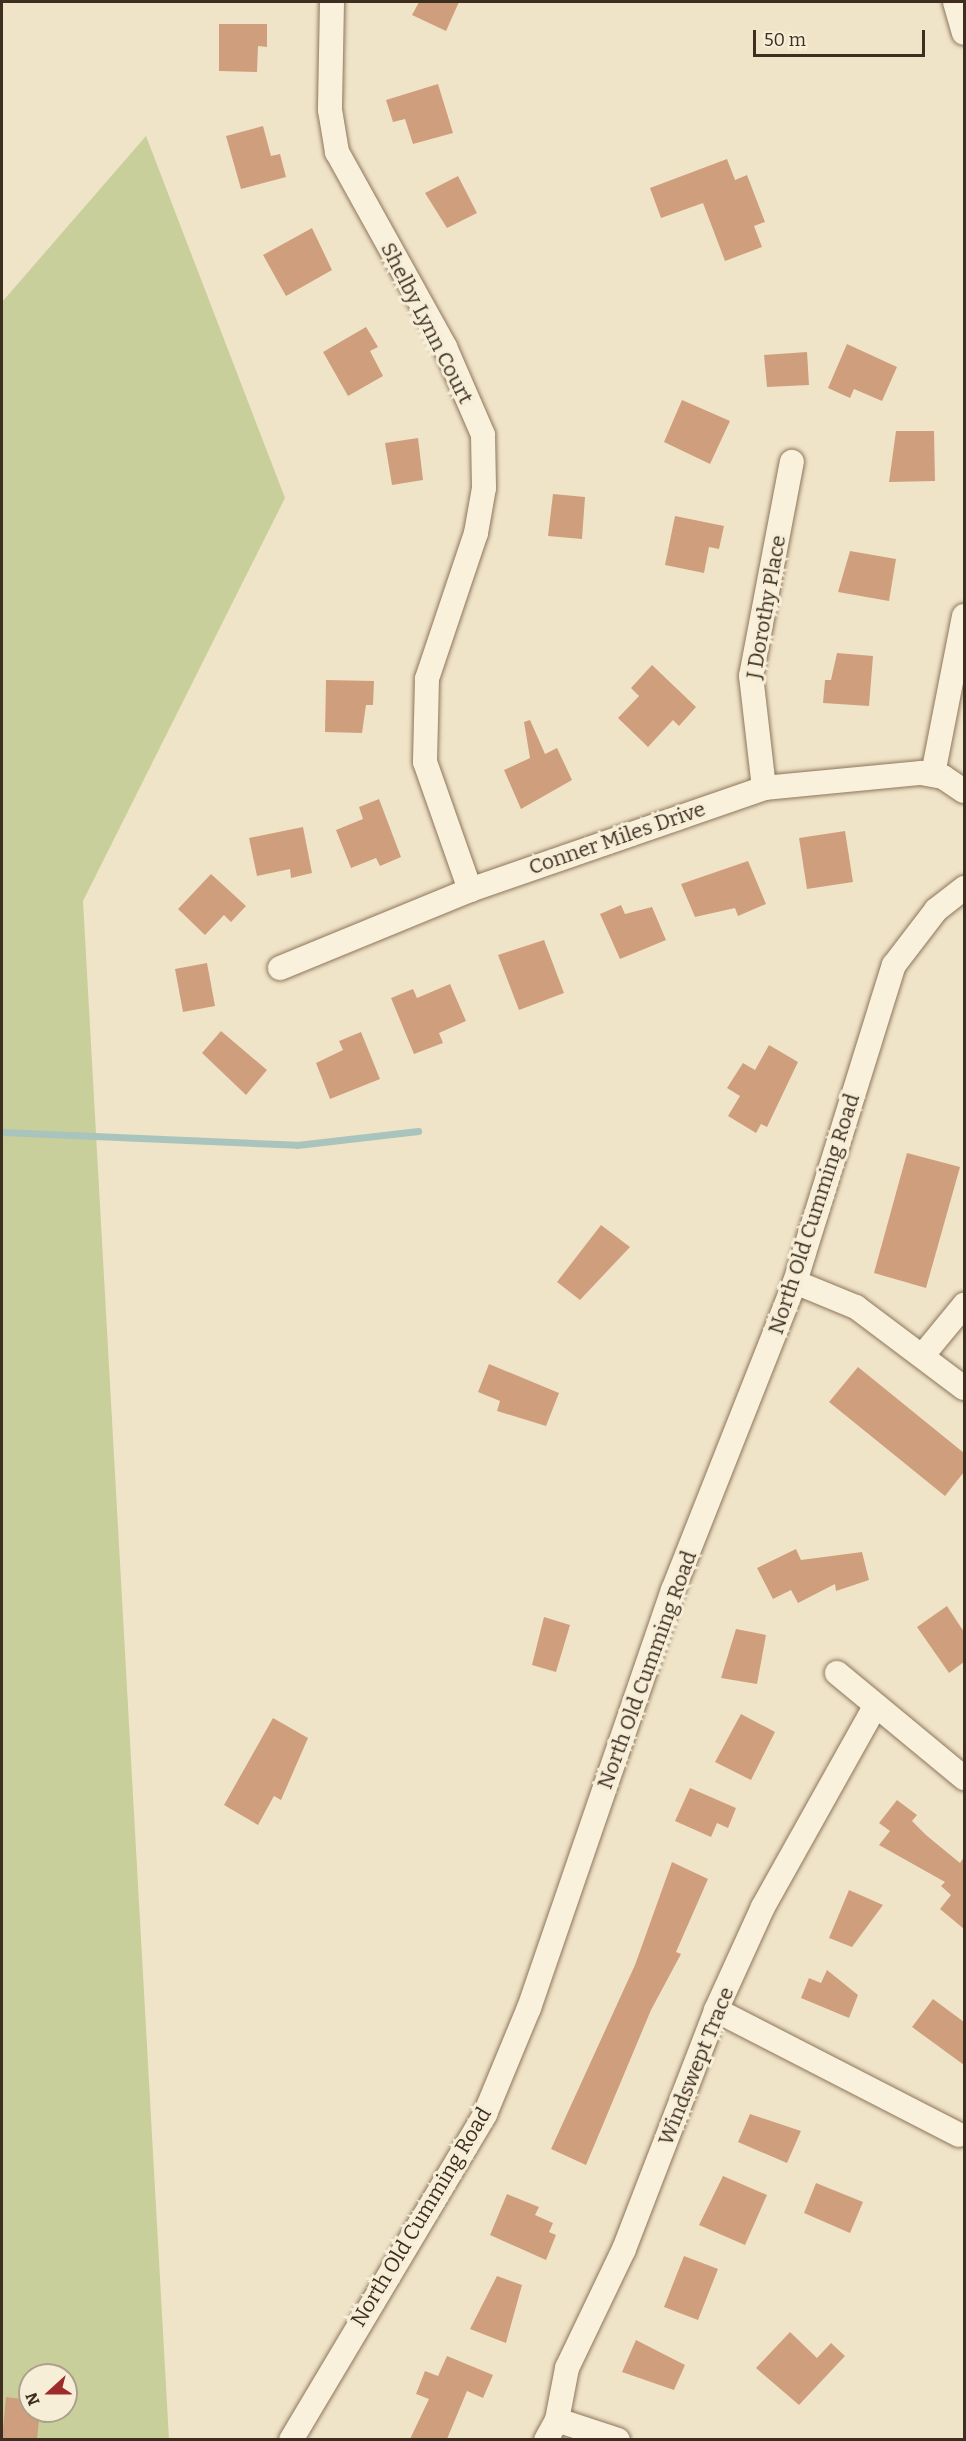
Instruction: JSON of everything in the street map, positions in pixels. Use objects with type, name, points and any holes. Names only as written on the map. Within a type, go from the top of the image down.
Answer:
[{"type":"street","name":"Shelby Lynn Court","points":[[332,2],[330,110],[337,152],[445,347],[483,435],[484,488],[476,533],[427,679],[425,762],[470,890]]},
{"type":"street","points":[[955,2],[964,33]]},
{"type":"street","name":"J Dorothy Place","points":[[764,788],[751,676],[792,462]]},
{"type":"street","points":[[964,616],[933,774],[964,791]]},
{"type":"street","name":"Conner Miles Drive","points":[[280,968],[470,890],[764,788],[933,774]]},
{"type":"street","name":"North Old Cumming Road","points":[[291,2439],[485,2115],[529,2008],[673,1590],[795,1282],[894,965],[936,910],[964,888]]},
{"type":"street","points":[[795,1282],[856,1307],[924,1354],[964,1388]]},
{"type":"street","points":[[924,1354],[964,1305]]},
{"type":"street","points":[[837,1673],[964,1778]]},
{"type":"street","name":"Windswept Trace","points":[[552,2430],[567,2368],[624,2249],[717,2010],[763,1907],[876,1705]]},
{"type":"street","points":[[717,2010],[959,2135]]},
{"type":"street","points":[[552,2430],[618,2439]]},
{"type":"green space","points":[[146,136],[285,498],[83,901],[169,2439],[2,2440],[2,302]]},
{"type":"building","points":[[419,2],[459,2],[446,31],[412,15]]},
{"type":"building","points":[[219,24],[267,24],[267,47],[258,46],[257,72],[219,71]]},
{"type":"building","points":[[438,84],[453,133],[413,144],[405,119],[393,122],[386,100]]},
{"type":"building","points":[[263,126],[271,156],[280,154],[286,177],[241,189],[226,136]]},
{"type":"building","points":[[727,159],[735,180],[747,175],[765,222],[754,226],[762,247],[725,261],[703,203],[661,218],[650,188]]},
{"type":"building","points":[[458,176],[477,213],[447,228],[425,193]]},
{"type":"building","points":[[312,228],[332,270],[286,296],[263,255]]},
{"type":"building","points":[[366,327],[378,347],[370,351],[383,376],[348,396],[323,352]]},
{"type":"building","points":[[847,344],[897,367],[882,401],[854,389],[850,398],[828,388]]},
{"type":"building","points":[[807,352],[809,385],[767,387],[764,355]]},
{"type":"building","points":[[682,400],[730,421],[710,464],[664,442]]},
{"type":"building","points":[[896,431],[934,431],[935,481],[889,482]]},
{"type":"building","points":[[418,438],[423,480],[392,485],[385,443]]},
{"type":"building","points":[[553,494],[585,497],[582,539],[548,536]]},
{"type":"building","points":[[675,516],[724,526],[719,549],[709,547],[704,573],[665,565]]},
{"type":"building","points":[[850,551],[896,559],[889,601],[838,592]]},
{"type":"building","points":[[837,653],[873,656],[869,706],[823,703],[825,680],[831,680]]},
{"type":"building","points":[[652,665],[696,707],[679,726],[673,720],[648,747],[618,718],[639,696],[631,688]]},
{"type":"building","points":[[326,680],[374,681],[373,705],[366,705],[362,733],[325,732]]},
{"type":"building","points":[[530,720],[545,754],[557,748],[572,780],[521,809],[504,770],[530,758],[524,722]]},
{"type":"building","points":[[379,799],[401,857],[380,866],[376,858],[351,868],[336,830],[363,819],[359,807]]},
{"type":"building","points":[[303,827],[312,873],[291,878],[290,869],[257,876],[249,838]]},
{"type":"building","points":[[845,831],[853,882],[807,889],[799,838]]},
{"type":"building","points":[[748,861],[766,904],[738,916],[735,908],[695,917],[681,884]]},
{"type":"building","points":[[211,874],[246,906],[231,922],[224,915],[205,935],[178,909]]},
{"type":"building","points":[[621,905],[625,914],[652,907],[666,940],[620,959],[600,914]]},
{"type":"building","points":[[544,940],[564,993],[519,1010],[498,955]]},
{"type":"building","points":[[207,963],[215,1006],[183,1012],[175,969]]},
{"type":"building","points":[[450,984],[466,1021],[439,1033],[443,1043],[414,1054],[391,998],[413,989],[417,998]]},
{"type":"building","points":[[221,1031],[267,1070],[246,1095],[202,1053]]},
{"type":"building","points":[[361,1032],[380,1079],[330,1099],[316,1063],[343,1050],[339,1041]]},
{"type":"building","points":[[769,1045],[798,1062],[767,1127],[761,1124],[756,1133],[728,1116],[740,1096],[727,1088],[743,1063],[755,1070]]},
{"type":"building","points":[[907,1153],[960,1167],[926,1288],[874,1273]]},
{"type":"building","points":[[601,1225],[630,1247],[580,1300],[557,1282]]},
{"type":"building","points":[[489,1364],[559,1393],[546,1426],[497,1411],[500,1401],[478,1392]]},
{"type":"building","points":[[858,1367],[964,1453],[964,1472],[945,1496],[829,1402]]},
{"type":"building","points":[[796,1549],[801,1560],[862,1552],[869,1580],[836,1591],[835,1584],[798,1603],[791,1590],[773,1599],[757,1568]]},
{"type":"building","points":[[947,1606],[964,1632],[964,1662],[949,1673],[917,1627]]},
{"type":"building","points":[[544,1617],[570,1625],[556,1672],[532,1665]]},
{"type":"building","points":[[736,1629],[766,1635],[757,1684],[721,1678]]},
{"type":"building","points":[[741,1714],[775,1732],[751,1780],[715,1762]]},
{"type":"building","points":[[273,1718],[308,1738],[281,1800],[274,1796],[258,1825],[224,1805]]},
{"type":"building","points":[[690,1788],[736,1808],[728,1828],[717,1823],[711,1837],[675,1821]]},
{"type":"building","points":[[897,1800],[917,1815],[912,1821],[926,1835],[960,1863],[964,1857],[964,1929],[940,1909],[951,1895],[941,1886],[945,1882],[879,1845],[890,1831],[879,1823]]},
{"type":"building","points":[[672,1862],[708,1879],[676,1952],[681,1954],[651,2010],[586,2165],[551,2149],[635,1965]]},
{"type":"building","points":[[849,1890],[883,1905],[852,1947],[829,1938]]},
{"type":"building","points":[[827,1970],[858,1995],[849,2018],[801,1998],[809,1978],[821,1983]]},
{"type":"building","points":[[933,1999],[964,2022],[964,2065],[912,2027]]},
{"type":"building","points":[[750,2114],[801,2131],[787,2163],[738,2142]]},
{"type":"building","points":[[723,2176],[767,2195],[745,2245],[699,2225]]},
{"type":"building","points":[[816,2183],[863,2202],[850,2233],[804,2213]]},
{"type":"building","points":[[507,2194],[539,2207],[535,2215],[553,2223],[549,2232],[556,2235],[546,2260],[490,2235]]},
{"type":"building","points":[[684,2256],[718,2269],[698,2320],[664,2307]]},
{"type":"building","points":[[497,2276],[522,2285],[506,2343],[470,2329]]},
{"type":"building","points":[[790,2332],[817,2358],[831,2343],[845,2356],[799,2405],[756,2368]]},
{"type":"building","points":[[636,2340],[685,2365],[674,2390],[622,2372]]},
{"type":"building","points":[[447,2356],[493,2375],[483,2398],[467,2391],[447,2439],[410,2439],[429,2399],[416,2394],[425,2371],[438,2376]]},
{"type":"building","points":[[6,2397],[18,2398],[18,2423],[39,2423],[37,2439],[2,2439]]},
{"type":"waterway","points":[[2,1132],[297,1145],[418,1131]]}]
